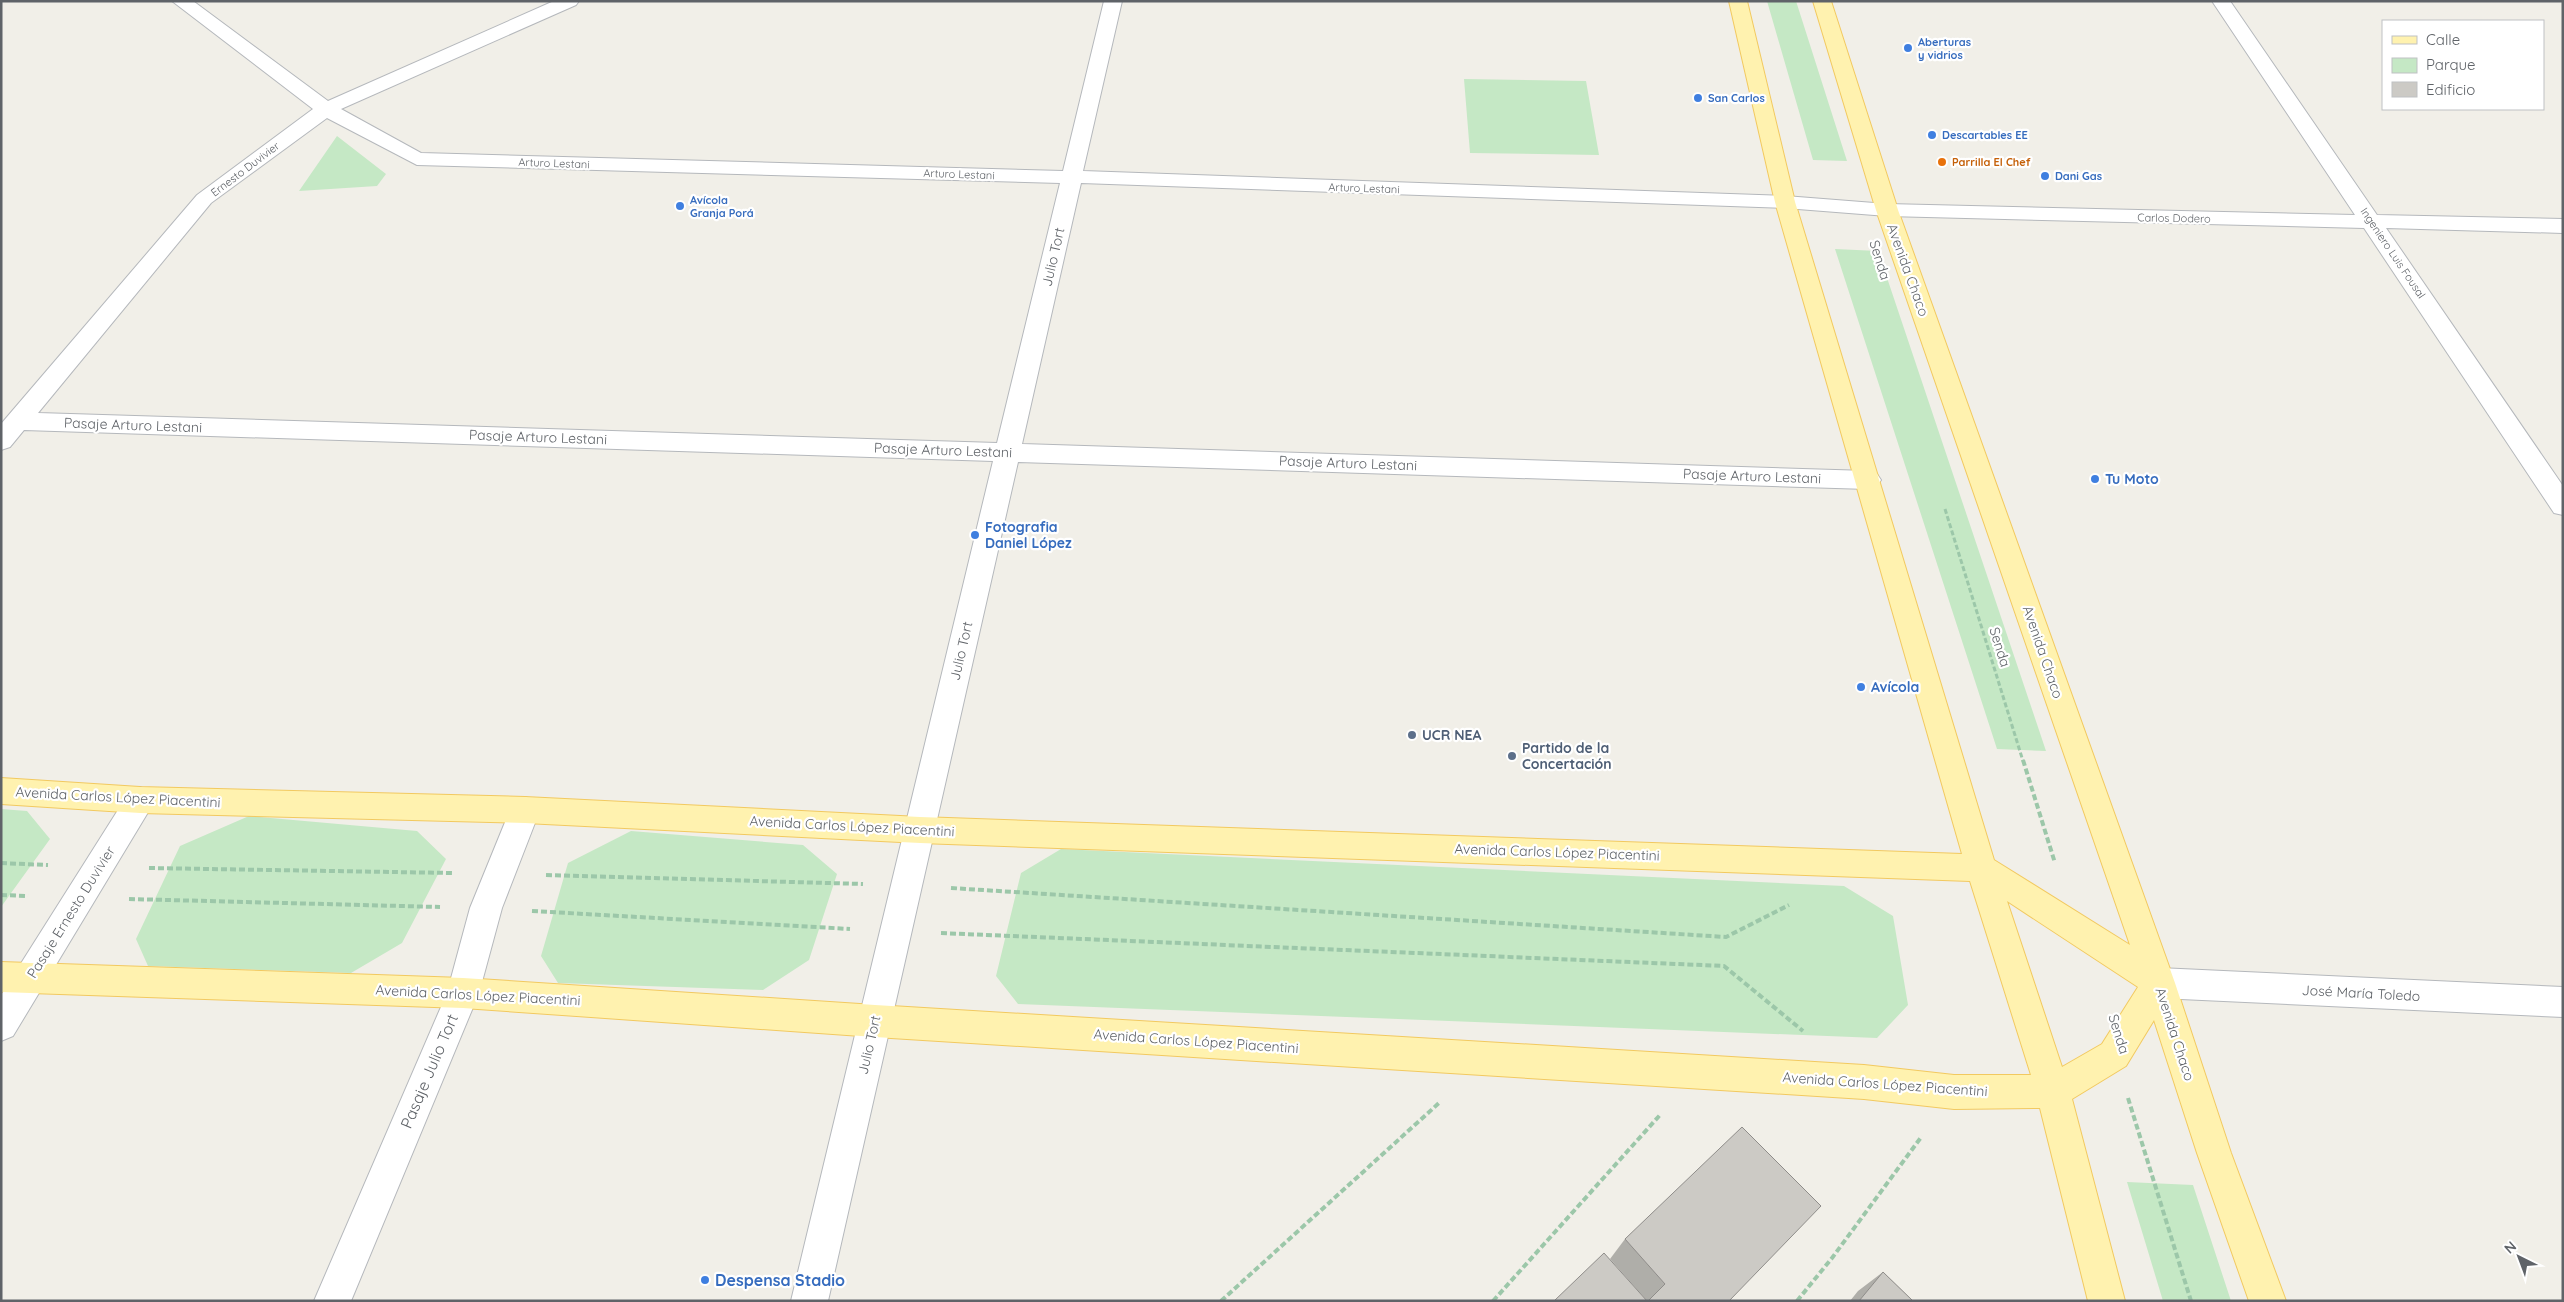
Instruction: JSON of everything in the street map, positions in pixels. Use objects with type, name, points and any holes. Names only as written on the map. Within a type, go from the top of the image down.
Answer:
[{"type":"main road","points":[[1738,1],[1785,202],[1981,868],[2053,1091],[2107,1301]]},
{"type":"main road","name":"Avenida Chaco","points":[[1822,1],[1887,210],[2159,983],[2214,1154],[2268,1301]]},
{"type":"main road","name":"Avenida Carlos López Piacentini","points":[[1,792],[140,800],[525,810],[920,830],[1981,868],[2075,926],[2159,983]]},
{"type":"main road","name":"Avenida Carlos López Piacentini","points":[[16,977],[463,993],[875,1021],[1864,1082],[1954,1092],[2053,1091]]},
{"type":"main road","points":[[2053,1091],[2114,1054],[2159,983]]},
{"type":"street","name":"Arturo Lestani","points":[[181,1],[326,109],[417,159],[1072,177],[1785,202]]},
{"type":"street","name":"Ernesto Duvivier","points":[[1,441],[204,200],[326,109],[570,1]]},
{"type":"street","name":"Julio Tort","points":[[809,1301],[1113,1]]},
{"type":"street","name":"Ingeniero Luis Fousal","points":[[2220,1],[2563,506]]},
{"type":"street","name":"Carlos Dodero","points":[[1785,202],[1887,210],[2372,223],[2563,226]]},
{"type":"street","name":"Pasaje Arturo Lestani","points":[[18,421],[1868,480]]},
{"type":"street","name":"Pasaje Ernesto Duvivier","points":[[1,1025],[16,977],[79,898],[140,800]]},
{"type":"street","name":"Pasaje Julio Tort","points":[[332,1301],[463,993],[486,908],[525,810]]},
{"type":"street","name":"José María Toledo","points":[[2159,983],[2563,1002]]},
{"type":"path","name":"Senda","points":[[1943,500],[2075,926]]},
{"type":"path","points":[[1,895],[486,908],[896,932],[1724,966],[1805,1033]]},
{"type":"path","name":"Senda","points":[[2114,1054],[2191,1301]]},
{"type":"path","points":[[1221,1301],[1487,1059]]},
{"type":"path","points":[[1493,1301],[1699,1072]]},
{"type":"path","points":[[1796,1301],[1832,1258],[1954,1092]]},
{"type":"green space","points":[[1767,1],[1796,1],[1847,161],[1813,160]]},
{"type":"green space","points":[[1464,79],[1586,81],[1599,155],[1470,153]]},
{"type":"green space","points":[[337,136],[386,174],[377,186],[299,191]]},
{"type":"green space","points":[[1835,249],[1878,251],[2046,751],[1997,749]]},
{"type":"green space","points":[[1,809],[27,811],[50,839],[1,907]]},
{"type":"green space","points":[[249,816],[417,831],[446,859],[402,943],[351,973],[148,966],[136,939],[180,846]]},
{"type":"green space","points":[[631,831],[803,845],[837,874],[809,960],[763,990],[558,983],[541,956],[568,863]]},
{"type":"green space","points":[[1061,849],[1844,886],[1893,916],[1908,1005],[1877,1038],[1018,1004],[996,976],[1021,873]]},
{"type":"green space","points":[[2127,1182],[2193,1185],[2231,1301],[2163,1301]]},
{"type":"building","points":[[1742,1127],[1821,1206],[1729,1301],[1648,1301],[1665,1284],[1625,1239]]},
{"type":"building","points":[[1604,1253],[1647,1301],[1554,1301]]},
{"type":"building","points":[[1883,1272],[1913,1301],[1859,1301]]},
{"type":"place","name":"Aberturas y vidrios","points":[[1908,48]]},
{"type":"place","name":"San Carlos","points":[[1698,98]]},
{"type":"place","name":"Descartables EE","points":[[1932,135]]},
{"type":"place","name":"Parrilla El Chef","points":[[1942,162]]},
{"type":"place","name":"Dani Gas","points":[[2045,176]]},
{"type":"place","name":"Avícola Granja Porá","points":[[680,206]]},
{"type":"place","name":"Tu Moto","points":[[2095,479]]},
{"type":"place","name":"Fotografia Daniel López","points":[[975,535]]},
{"type":"place","name":"Avícola","points":[[1861,687]]},
{"type":"place","name":"UCR NEA","points":[[1412,735]]},
{"type":"place","name":"Partido de la Concertación","points":[[1512,756]]},
{"type":"place","name":"Despensa Stadio","points":[[705,1280]]}]
